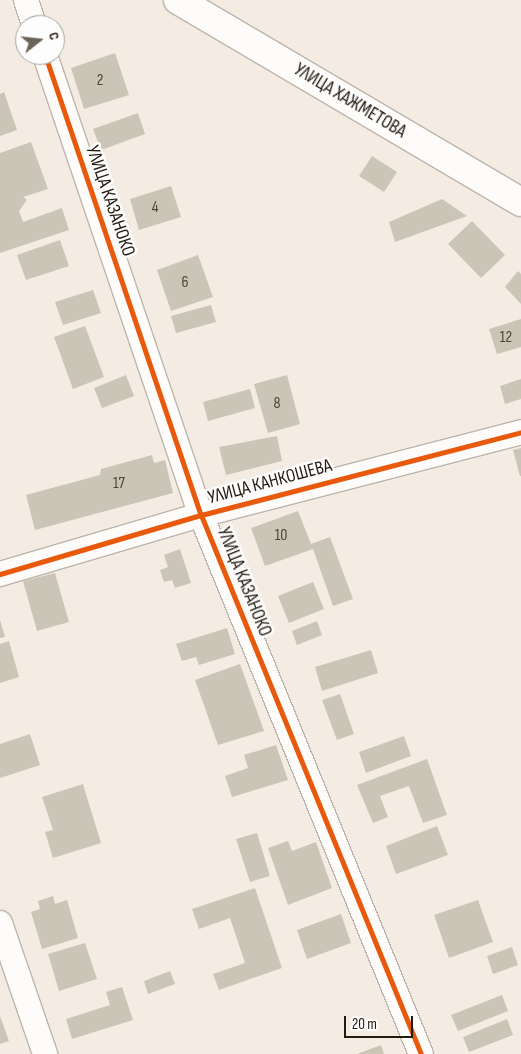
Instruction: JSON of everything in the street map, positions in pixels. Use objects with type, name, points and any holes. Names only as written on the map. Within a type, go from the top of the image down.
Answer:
[{"type":"street","points":[[26,0],[31,15]]},
{"type":"street","name":"УЛИЦА ХАЖМЕТОВА","points":[[178,0],[521,202]]},
{"type":"street","name":"УЛИЦА КАЗАНОКО","points":[[48,65],[201,515],[421,1054]]},
{"type":"street","name":"УЛИЦА КАНКОШЕВА","points":[[0,574],[201,515],[521,432]]},
{"type":"street","points":[[0,923],[45,1054]]},
{"type":"building","points":[[115,53],[129,95],[84,109],[71,68]]},
{"type":"building","points":[[4,92],[17,130],[0,136],[0,94]]},
{"type":"building","points":[[138,113],[145,134],[101,150],[93,129]]},
{"type":"building","points":[[31,142],[48,189],[23,197],[27,200],[19,211],[23,222],[62,208],[69,230],[0,253],[0,153]]},
{"type":"building","points":[[372,156],[397,172],[384,192],[359,176]]},
{"type":"building","points":[[171,186],[181,217],[139,230],[130,199]]},
{"type":"building","points":[[442,199],[467,216],[395,242],[389,222]]},
{"type":"building","points":[[472,221],[505,255],[481,278],[448,244]]},
{"type":"building","points":[[60,240],[69,266],[26,280],[17,255]]},
{"type":"building","points":[[198,255],[213,297],[171,311],[157,270]]},
{"type":"building","points":[[518,271],[521,274],[521,304],[505,287]]},
{"type":"building","points":[[93,290],[101,313],[63,325],[55,302]]},
{"type":"building","points":[[211,305],[216,322],[176,333],[171,316]]},
{"type":"building","points":[[521,319],[521,347],[497,354],[489,329]]},
{"type":"building","points":[[85,326],[104,377],[73,389],[54,337]]},
{"type":"building","points":[[126,375],[134,396],[102,408],[94,388]]},
{"type":"building","points":[[287,375],[300,424],[268,433],[254,384]]},
{"type":"building","points":[[521,379],[521,399],[505,404],[500,386]]},
{"type":"building","points":[[250,389],[255,408],[208,421],[203,402]]},
{"type":"building","points":[[277,436],[282,461],[226,475],[219,447]]},
{"type":"building","points":[[521,448],[521,476],[520,476],[513,450]]},
{"type":"building","points":[[152,455],[154,463],[165,460],[173,493],[35,530],[26,495],[100,475],[101,469]]},
{"type":"building","points":[[298,511],[311,544],[330,537],[353,599],[333,606],[313,549],[265,566],[251,528]]},
{"type":"building","points":[[180,549],[191,583],[175,588],[172,580],[164,582],[160,570],[168,567],[164,555]]},
{"type":"building","points":[[55,573],[69,622],[37,631],[23,581]]},
{"type":"building","points":[[313,582],[324,609],[289,623],[278,596]]},
{"type":"building","points":[[0,620],[5,637],[0,638]]},
{"type":"building","points":[[317,621],[322,635],[297,645],[292,631]]},
{"type":"building","points":[[227,628],[235,654],[199,665],[196,657],[182,661],[176,644]]},
{"type":"building","points":[[9,641],[19,677],[0,683],[0,644]]},
{"type":"building","points":[[371,650],[378,673],[322,691],[315,667]]},
{"type":"building","points":[[240,664],[264,731],[218,745],[195,680]]},
{"type":"building","points":[[340,694],[354,734],[337,740],[322,700]]},
{"type":"building","points":[[30,734],[40,765],[0,778],[0,744]]},
{"type":"building","points":[[404,736],[411,756],[366,773],[359,752]]},
{"type":"building","points":[[276,745],[288,780],[232,797],[225,776],[248,768],[244,755]]},
{"type":"building","points":[[427,759],[447,815],[423,823],[409,786],[380,796],[388,817],[373,823],[357,785]]},
{"type":"building","points":[[83,784],[101,843],[53,858],[45,832],[53,830],[42,797]]},
{"type":"building","points":[[437,826],[448,855],[396,874],[386,846]]},
{"type":"building","points":[[257,833],[270,876],[250,882],[236,839]]},
{"type":"building","points":[[288,841],[292,851],[316,842],[332,888],[288,905],[268,848]]},
{"type":"building","points":[[255,888],[282,968],[219,990],[213,974],[245,963],[230,918],[199,929],[192,909]]},
{"type":"building","points":[[53,896],[55,904],[67,900],[78,938],[42,949],[31,912],[40,909],[38,901]]},
{"type":"building","points":[[478,900],[493,942],[449,958],[434,915]]},
{"type":"building","points":[[341,914],[351,943],[307,959],[297,930]]},
{"type":"building","points":[[85,943],[97,979],[59,991],[48,954]]},
{"type":"building","points":[[512,947],[518,965],[493,974],[487,956]]},
{"type":"building","points":[[170,971],[175,984],[148,994],[144,981]]},
{"type":"building","points":[[122,987],[133,1020],[72,1039],[66,1019],[110,1005],[106,992]]},
{"type":"building","points":[[502,995],[508,1011],[458,1031],[451,1015]]},
{"type":"building","points":[[0,1016],[9,1041],[0,1044]]},
{"type":"building","points":[[507,1019],[513,1035],[469,1052],[463,1037]]},
{"type":"building","points":[[381,1045],[384,1054],[357,1054]]},
{"type":"cycle path","points":[[48,65],[201,515],[421,1054]]},
{"type":"cycle path","points":[[0,574],[201,515],[521,432]]}]
